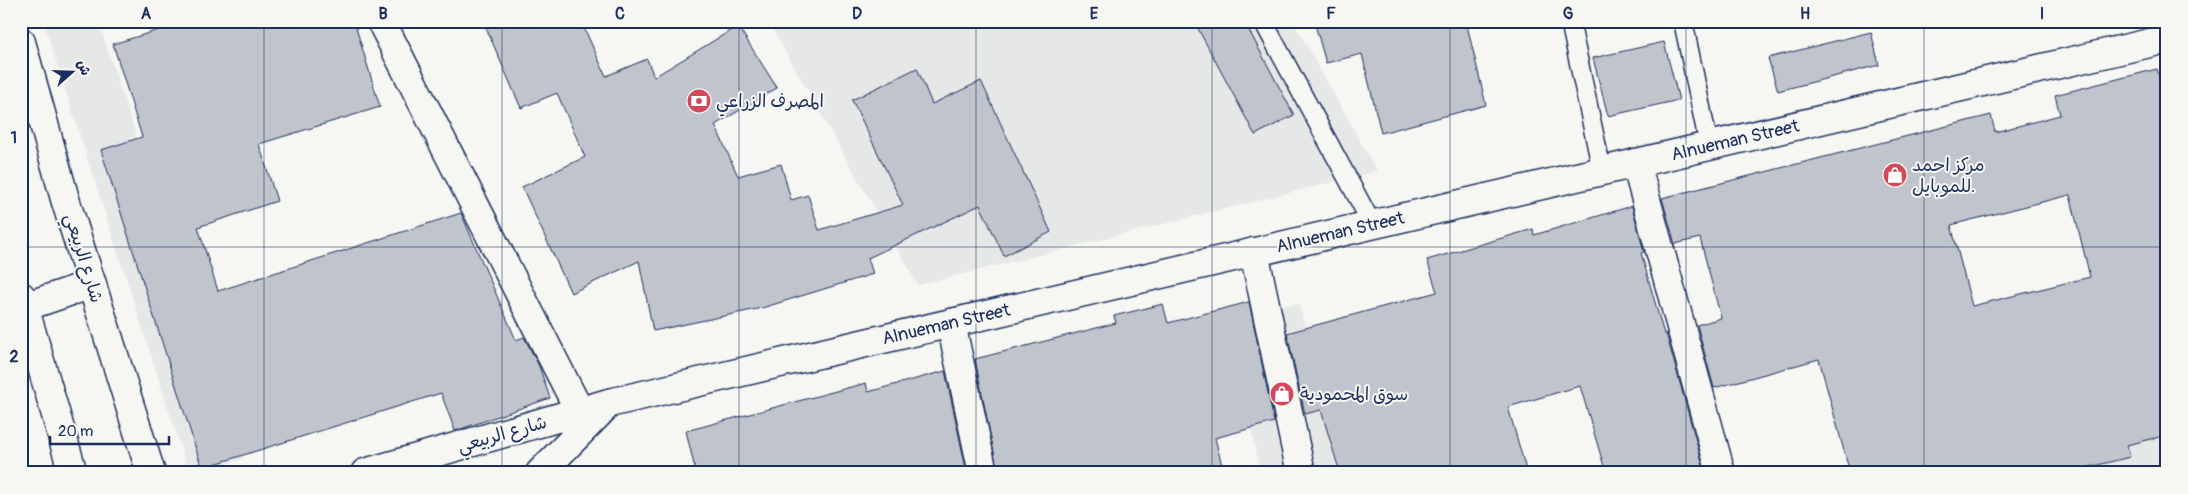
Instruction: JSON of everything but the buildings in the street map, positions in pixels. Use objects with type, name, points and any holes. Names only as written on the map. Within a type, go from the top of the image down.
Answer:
[{"type":"street","points":[[381,21],[580,412]]},
{"type":"street","name":"Alnueman Street","points":[[609,403],[2167,39]]},
{"type":"street","name":"شارع الربيعي","points":[[21,42],[65,199],[152,473]]},
{"type":"street","points":[[1636,162],[1721,473]]},
{"type":"street","points":[[1254,252],[1301,473]]},
{"type":"street","points":[[73,473],[22,304],[92,284]]},
{"type":"street","points":[[951,323],[983,473]]},
{"type":"street","points":[[540,473],[609,403]]},
{"type":"street","name":"شارع الربيعي","points":[[366,473],[609,403]]},
{"type":"lane","points":[[1263,21],[1372,224]]},
{"type":"lane","points":[[1570,21],[1602,171]]},
{"type":"lane","points":[[1683,21],[1709,146]]},
{"type":"shaded area","points":[[43,21],[98,21],[243,458],[203,473],[189,473]]},
{"type":"shaded area","points":[[768,21],[1293,21],[1377,171],[918,285]]},
{"type":"shaded area","name":"سوق المحمودية","points":[[1299,303],[1338,473],[1260,473],[1228,316]]},
{"type":"shaded area","points":[[2167,431],[2167,473],[1998,473]]},
{"type":"place","name":"المصرف الزراعي","points":[[699,101]]},
{"type":"place","name":"مركز احمد للموبايل.","points":[[1895,175]]},
{"type":"place","name":"سوق المحمودية","points":[[1282,394]]}]
